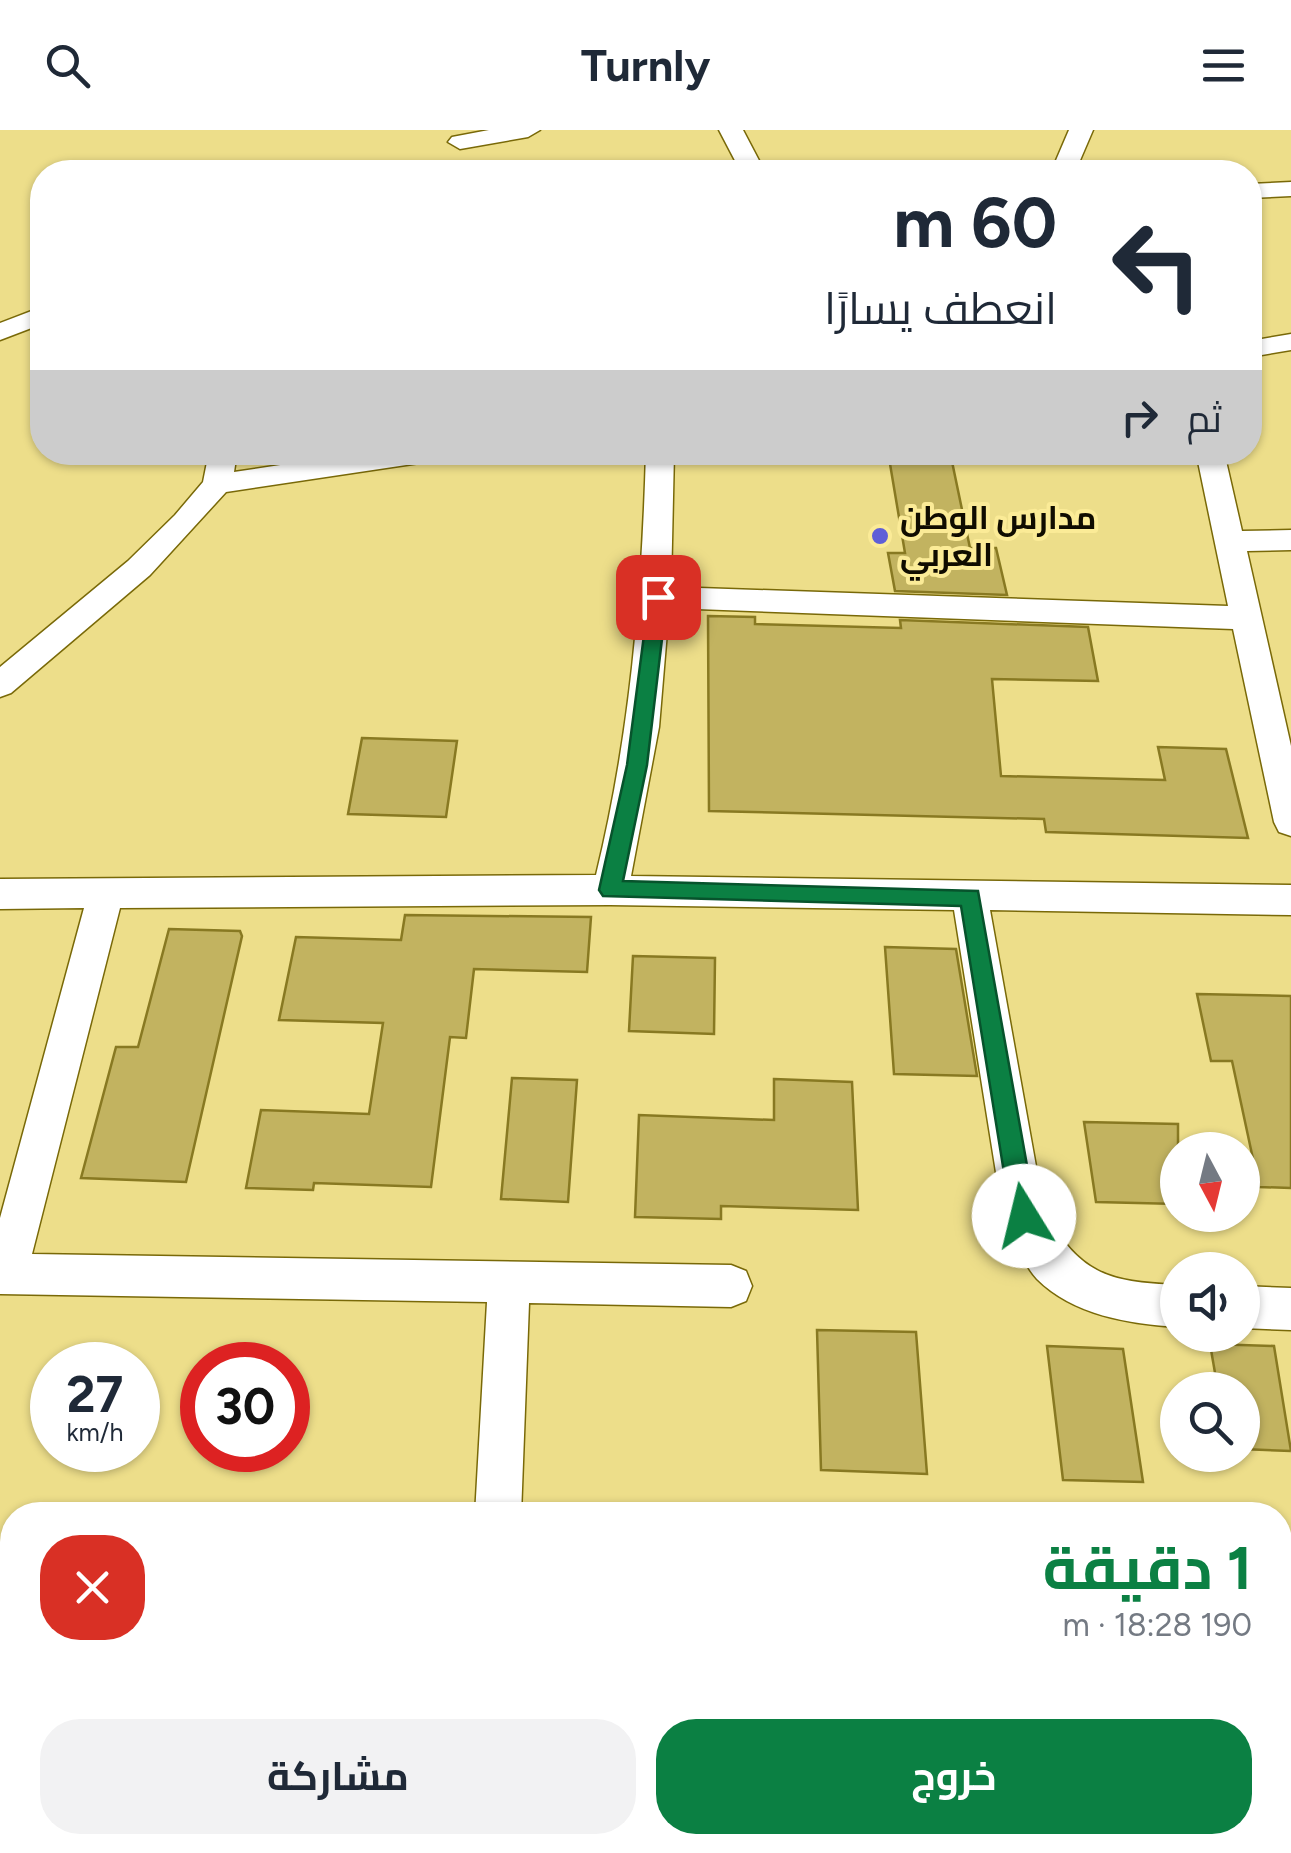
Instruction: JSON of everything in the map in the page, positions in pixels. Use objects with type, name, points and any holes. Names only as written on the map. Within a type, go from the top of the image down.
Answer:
[{"type":"street","points":[[460,142],[528,130]]},
{"type":"street","points":[[731,130],[747,160]]},
{"type":"street","points":[[1068,160],[1081,130]]},
{"type":"street","points":[[1262,190],[1291,189]]},
{"type":"street","points":[[0,332],[30,320]]},
{"type":"street","points":[[1262,347],[1291,342]]},
{"type":"street","points":[[0,686],[139,568],[217,484],[221,465]]},
{"type":"street","points":[[217,484],[346,465]]},
{"type":"street","points":[[610,890],[637,765],[658,597],[660,465]]},
{"type":"street","points":[[1213,465],[1291,822]]},
{"type":"street","points":[[1231,541],[1291,540]]},
{"type":"street","points":[[658,597],[1248,618]]},
{"type":"street","points":[[0,894],[105,897],[610,890],[1291,900]]},
{"type":"street","points":[[105,897],[3,1274],[731,1286]]},
{"type":"street","points":[[970,897],[1024,1216],[1051,1264],[1092,1291],[1138,1304],[1160,1305]]},
{"type":"street","points":[[499,1502],[509,1284]]},
{"type":"street","points":[[1260,1308],[1291,1309]]},
{"type":"building","points":[[890,465],[953,465],[970,548],[996,548],[1007,595],[895,591],[888,553],[905,553]]},
{"type":"building","points":[[708,616],[755,617],[755,624],[901,628],[900,620],[1088,627],[1098,681],[992,679],[1001,776],[1165,780],[1158,747],[1226,749],[1248,838],[1046,832],[1044,819],[709,811]]},
{"type":"building","points":[[362,738],[457,741],[446,817],[348,814]]},
{"type":"building","points":[[405,915],[591,917],[587,972],[474,969],[466,1038],[450,1037],[431,1187],[314,1183],[313,1190],[246,1188],[261,1110],[369,1114],[383,1023],[279,1020],[296,937],[401,940]]},
{"type":"building","points":[[169,929],[240,931],[242,936],[186,1182],[81,1178],[116,1047],[138,1047]]},
{"type":"building","points":[[885,947],[956,949],[977,1076],[894,1074]]},
{"type":"building","points":[[633,956],[715,958],[714,1034],[629,1031]]},
{"type":"building","points":[[1197,994],[1291,996],[1291,1188],[1260,1187],[1260,1132],[1247,1132],[1232,1061],[1211,1061]]},
{"type":"building","points":[[512,1078],[577,1080],[568,1202],[501,1199]]},
{"type":"building","points":[[774,1079],[852,1082],[858,1210],[721,1206],[721,1219],[635,1217],[639,1115],[774,1120]]},
{"type":"building","points":[[1084,1122],[1178,1124],[1178,1132],[1160,1132],[1160,1204],[1096,1202]]},
{"type":"building","points":[[817,1330],[916,1332],[927,1474],[821,1470]]},
{"type":"building","points":[[1047,1346],[1123,1349],[1143,1482],[1063,1480]]},
{"type":"building","points":[[1260,1346],[1274,1346],[1291,1451],[1260,1450],[1260,1372],[1215,1372],[1211,1352],[1260,1352]]},
{"type":"place","name":"مدارس الوطن العربي","points":[[880,536]]},
{"type":"route","points":[[658,597],[637,765],[610,890],[970,897],[1024,1216]]}]
